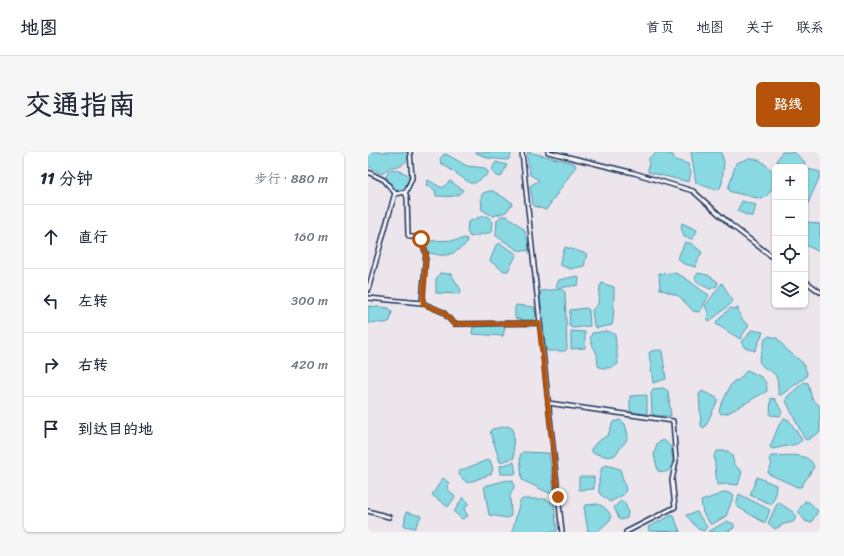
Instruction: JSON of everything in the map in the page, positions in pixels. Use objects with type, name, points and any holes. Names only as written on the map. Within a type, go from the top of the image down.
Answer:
[{"type":"street","points":[[405,194],[408,191],[412,178],[410,152]]},
{"type":"street","points":[[522,152],[562,532]]},
{"type":"street","points":[[548,152],[634,173],[693,191],[731,225],[772,257]]},
{"type":"street","points":[[368,172],[384,180],[395,194]]},
{"type":"street","points":[[395,194],[405,194]]},
{"type":"street","points":[[368,290],[395,194]]},
{"type":"street","points":[[405,194],[407,197],[408,235],[410,237],[419,237],[425,250],[422,302]]},
{"type":"street","points":[[808,284],[820,292]]},
{"type":"street","points":[[368,298],[422,302],[443,312],[454,324],[539,323]]},
{"type":"street","points":[[548,403],[673,421],[676,461],[672,480],[675,507],[626,532]]},
{"type":"street","points":[[368,512],[389,517]]},
{"type":"water","points":[[368,152],[408,152],[408,159],[401,166],[390,167],[382,174],[368,166]]},
{"type":"water","points":[[475,152],[512,152],[509,159],[506,160],[487,158]]},
{"type":"water","points":[[528,152],[574,163],[576,166],[546,210],[534,206],[533,204],[530,186],[539,180],[530,175],[527,155]]},
{"type":"water","points":[[657,152],[673,155],[675,160],[688,164],[691,172],[689,182],[648,172],[649,158]]},
{"type":"water","points":[[691,152],[721,152],[724,162],[722,184],[719,189],[716,190],[696,183]]},
{"type":"water","points":[[782,152],[794,152],[805,162],[805,164],[778,164],[777,160]]},
{"type":"water","points":[[446,154],[467,166],[485,168],[488,174],[475,183],[470,183],[441,163],[440,159]]},
{"type":"water","points":[[750,158],[760,160],[772,170],[772,188],[765,197],[762,199],[731,192],[728,189],[736,163]]},
{"type":"water","points":[[496,162],[507,165],[501,177],[497,176],[491,171]]},
{"type":"water","points":[[393,169],[405,173],[410,177],[405,191],[396,191],[386,177],[389,170]]},
{"type":"water","points":[[808,169],[820,172],[820,176],[808,203]]},
{"type":"water","points":[[428,180],[442,188],[450,181],[463,190],[455,196],[436,196],[435,190],[426,185]]},
{"type":"water","points":[[493,191],[513,203],[506,212],[493,216],[482,210],[481,197],[483,193]]},
{"type":"water","points":[[742,201],[756,205],[753,216],[737,211]]},
{"type":"water","points":[[487,216],[493,222],[492,232],[470,237],[467,231],[468,222]]},
{"type":"water","points":[[501,216],[507,216],[524,229],[529,245],[528,251],[518,250],[496,236],[497,220]]},
{"type":"water","points":[[808,222],[820,224],[820,252],[808,246]]},
{"type":"water","points":[[682,223],[697,230],[693,239],[684,237],[681,227]]},
{"type":"water","points":[[464,238],[467,239],[467,243],[457,251],[448,255],[439,255],[427,252],[429,241],[459,240]]},
{"type":"water","points":[[685,242],[692,244],[702,252],[695,267],[682,263],[678,258]]},
{"type":"water","points":[[501,244],[517,254],[508,271],[504,271],[490,261],[496,245]]},
{"type":"water","points":[[565,247],[587,254],[584,266],[570,269],[560,265]]},
{"type":"water","points":[[440,273],[451,274],[461,290],[460,294],[436,293],[436,279]]},
{"type":"water","points":[[659,273],[675,273],[709,295],[700,312],[693,311],[679,296],[660,289]]},
{"type":"water","points":[[698,273],[708,275],[718,282],[717,286],[710,289],[698,283],[695,278]]},
{"type":"water","points":[[577,276],[579,278],[578,285],[559,288],[556,286],[559,280]]},
{"type":"water","points":[[602,283],[614,287],[613,319],[612,325],[597,328],[594,326],[592,310],[598,304],[600,286]]},
{"type":"water","points":[[722,283],[733,302],[710,321],[707,319],[708,312],[705,306]]},
{"type":"water","points":[[561,289],[565,292],[567,349],[565,351],[547,351],[543,335],[544,322],[540,294],[541,291]]},
{"type":"water","points":[[516,305],[534,307],[536,315],[534,320],[515,318]]},
{"type":"water","points":[[368,306],[389,308],[392,312],[390,321],[385,323],[368,324]]},
{"type":"water","points":[[587,308],[589,310],[590,326],[573,328],[569,326],[570,310]]},
{"type":"water","points":[[730,308],[738,308],[742,318],[749,325],[740,339],[716,324],[717,321]]},
{"type":"water","points":[[504,325],[503,336],[472,334],[473,327]]},
{"type":"water","points":[[751,330],[763,332],[755,351],[745,348],[741,342],[747,337]]},
{"type":"water","points":[[571,331],[585,332],[585,348],[571,349]]},
{"type":"water","points":[[607,331],[615,334],[618,364],[605,368],[598,366],[597,354],[591,343],[591,336],[592,333]]},
{"type":"water","points":[[769,336],[777,338],[787,350],[803,363],[807,373],[806,377],[781,395],[778,394],[778,384],[775,374],[765,369],[759,361],[765,339]]},
{"type":"water","points":[[651,351],[662,351],[666,379],[653,383],[649,353]]},
{"type":"water","points":[[747,370],[758,375],[764,380],[767,386],[767,391],[728,413],[721,414],[719,410],[730,386],[734,381],[739,380]]},
{"type":"water","points":[[804,382],[808,383],[812,399],[820,406],[820,432],[807,440],[804,438],[786,401],[787,397]]},
{"type":"water","points":[[663,388],[668,391],[671,416],[656,416],[652,414],[651,392],[653,389]]},
{"type":"water","points":[[702,391],[717,398],[718,400],[705,427],[703,428],[701,426],[699,394]]},
{"type":"water","points":[[647,395],[647,414],[630,412],[630,396]]},
{"type":"water","points":[[771,398],[775,399],[782,412],[780,416],[770,415]]},
{"type":"water","points":[[784,418],[789,420],[802,440],[797,444],[772,449],[770,447],[779,425]]},
{"type":"water","points":[[620,420],[625,424],[628,435],[626,441],[615,455],[609,457],[593,453],[591,449],[597,442],[608,435],[613,422]]},
{"type":"water","points":[[508,426],[513,429],[514,458],[500,462],[490,431],[492,429]]},
{"type":"water","points":[[664,440],[671,447],[673,460],[670,470],[665,472],[658,471],[654,455],[657,443]]},
{"type":"water","points":[[717,451],[728,451],[732,455],[734,464],[742,472],[738,485],[717,485],[714,456]]},
{"type":"water","points":[[523,452],[549,453],[554,492],[549,493],[522,480],[520,455]]},
{"type":"water","points":[[771,456],[802,456],[812,462],[814,467],[801,487],[797,487],[769,474],[768,472],[772,464],[769,460]]},
{"type":"water","points":[[490,460],[493,469],[491,474],[467,483],[459,475],[459,471]]},
{"type":"water","points":[[514,462],[516,474],[501,474],[500,466]]},
{"type":"water","points":[[606,465],[620,469],[626,490],[623,495],[610,502],[599,493],[599,480],[602,467]]},
{"type":"water","points":[[579,477],[594,477],[594,489],[579,490]]},
{"type":"water","points":[[757,477],[776,485],[775,497],[771,504],[750,495]]},
{"type":"water","points":[[443,478],[449,483],[447,488],[455,497],[448,507],[432,495]]},
{"type":"water","points":[[508,480],[513,481],[514,487],[510,496],[511,516],[507,518],[489,515],[484,486]]},
{"type":"water","points":[[726,492],[734,495],[726,516],[711,525],[703,513],[701,501]]},
{"type":"water","points":[[739,494],[770,510],[765,523],[736,506]]},
{"type":"water","points":[[463,497],[469,503],[464,509],[468,516],[462,519],[454,512]]},
{"type":"water","points":[[523,499],[546,499],[554,504],[557,532],[512,532],[520,501]]},
{"type":"water","points":[[621,501],[625,503],[628,512],[627,518],[621,520],[619,519],[614,507]]},
{"type":"water","points":[[805,501],[809,502],[818,511],[811,523],[805,521],[798,511]]},
{"type":"water","points":[[778,502],[793,512],[796,518],[793,522],[784,524],[775,529],[768,523]]},
{"type":"water","points":[[597,504],[606,509],[611,516],[611,519],[597,532],[588,532],[584,507],[585,505]]},
{"type":"water","points":[[406,512],[421,516],[415,528],[404,526]]},
{"type":"water","points":[[697,512],[707,527],[704,531],[698,529],[686,515]]},
{"type":"water","points":[[672,515],[674,516],[680,532],[649,531],[648,527]]},
{"type":"water","points":[[727,521],[734,524],[734,528],[727,532],[708,532]]},
{"type":"route","points":[[421,239],[426,253],[423,304],[443,312],[454,324],[539,323],[558,497]]}]
